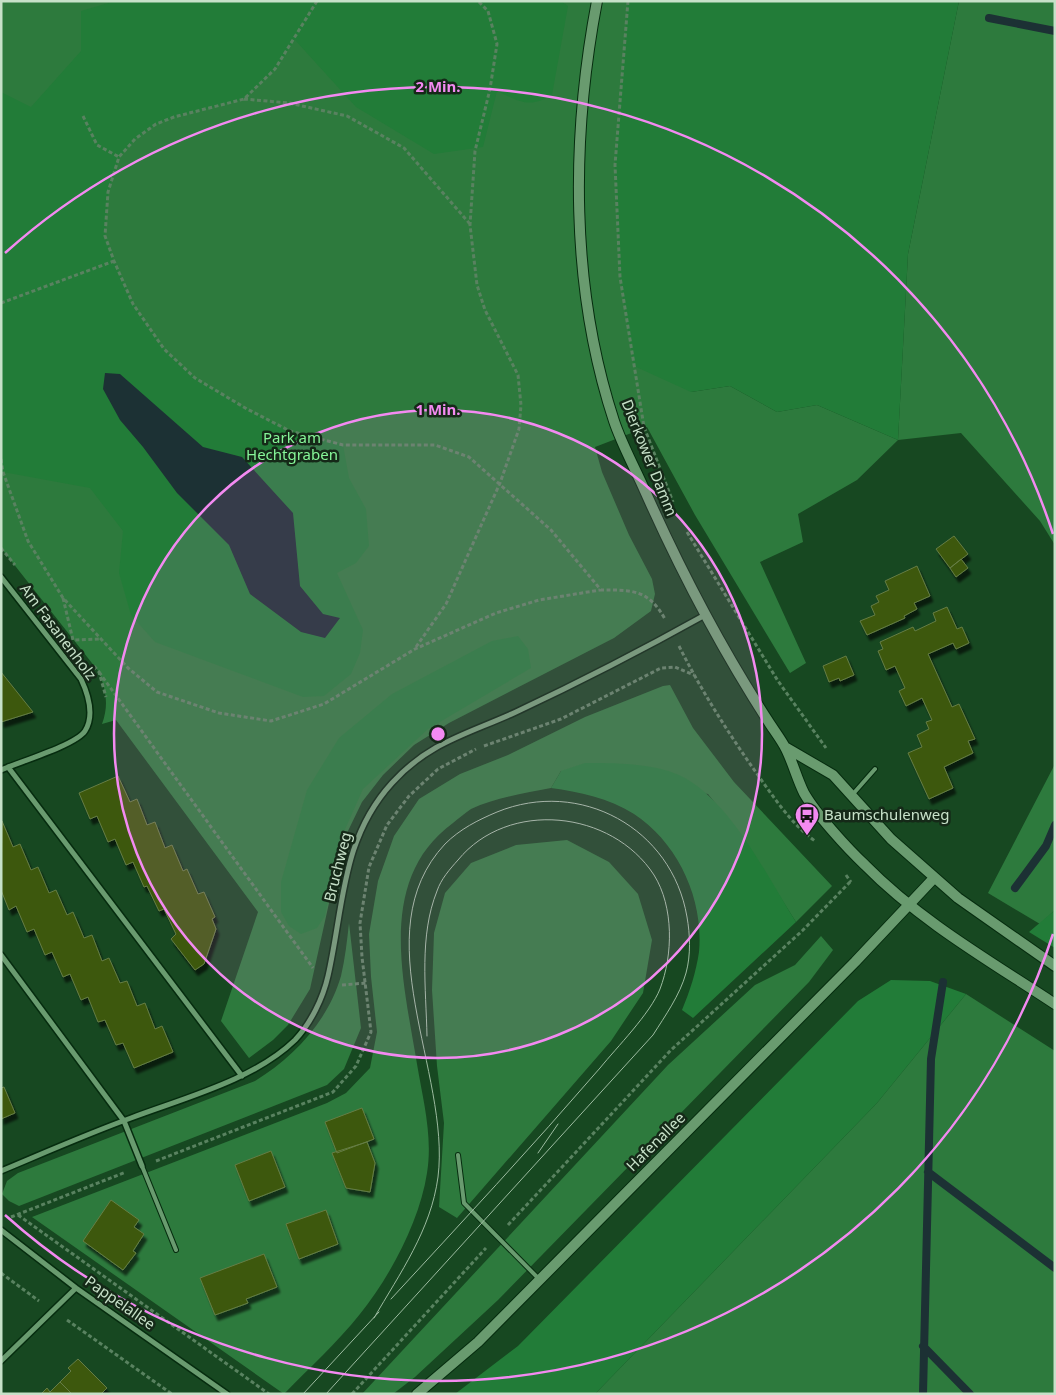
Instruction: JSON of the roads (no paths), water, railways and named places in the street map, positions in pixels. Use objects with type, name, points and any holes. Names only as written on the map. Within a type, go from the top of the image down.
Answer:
[{"type":"street","name":"Dierkower Damm","points":[[597,1],[585,62],[579,136],[580,224],[586,294],[598,361],[615,423],[658,521],[719,642],[785,747],[805,794],[860,860],[908,905],[1055,1004]]},
{"type":"street","name":"Am Fasanenholz","points":[[1,577],[81,679],[88,694],[89,716],[85,731],[74,741],[1,770]]},
{"type":"street","name":"Bruchweg","points":[[1,1171],[124,1120],[242,1076],[274,1057],[296,1039],[316,1009],[326,986],[355,840],[367,816],[391,784],[415,760],[438,744],[516,712],[673,633],[705,614]]},
{"type":"street","name":"Dierkower Damm","points":[[785,747],[832,775],[891,839],[934,878],[983,917],[1055,966]]},
{"type":"street","points":[[8,767],[242,1076]]},
{"type":"street","points":[[908,905],[934,878]]},
{"type":"street","name":"Hafenallee","points":[[417,1394],[478,1342],[855,962],[908,905]]},
{"type":"street","points":[[1,955],[124,1120],[142,1166]]},
{"type":"street","name":"Pappelallee","points":[[1,1230],[76,1288],[227,1394]]},
{"type":"street","points":[[1,1361],[76,1288]]},
{"type":"lane","points":[[852,796],[876,769]]},
{"type":"lane","points":[[458,1155],[464,1203],[540,1280]]},
{"type":"lane","points":[[142,1166],[176,1250]]},
{"type":"water","points":[[105,373],[120,374],[203,447],[242,457],[293,513],[300,586],[323,614],[340,618],[325,638],[301,632],[250,594],[229,545],[177,493],[143,447],[120,420],[103,389]]},
{"type":"waterway","points":[[989,18],[1055,31]]},
{"type":"waterway","points":[[1015,888],[1046,846],[1055,825]]},
{"type":"waterway","points":[[923,1394],[931,1059],[943,982]]},
{"type":"waterway","points":[[928,1172],[1055,1268]]},
{"type":"waterway","points":[[923,1346],[970,1394]]},
{"type":"tram line","points":[[326,1394],[653,1035],[676,997],[686,973],[690,945],[687,917],[678,886],[663,858],[642,836],[618,818],[590,807],[560,802],[528,803],[497,812],[469,825],[445,844],[421,880],[411,919],[410,961],[415,1005],[433,1094],[439,1136],[438,1177],[429,1215],[422,1233],[404,1268],[374,1318]]},
{"type":"tram line","points":[[391,1299],[496,1185],[633,1030],[649,1009],[660,989],[669,946],[668,916],[661,888],[654,875],[636,853],[613,837],[587,826],[559,820],[531,821],[504,827],[479,840],[446,874],[431,908],[425,962],[427,1036]]},
{"type":"tram line","points":[[538,1153],[558,1124]]},
{"type":"tram line","points":[[303,1394],[379,1312]]},
{"type":"place","name":"Baumschulenweg","points":[[807,836]]},
{"type":"park label","name":"Park am Hechtgraben","points":[[292,446]]}]
